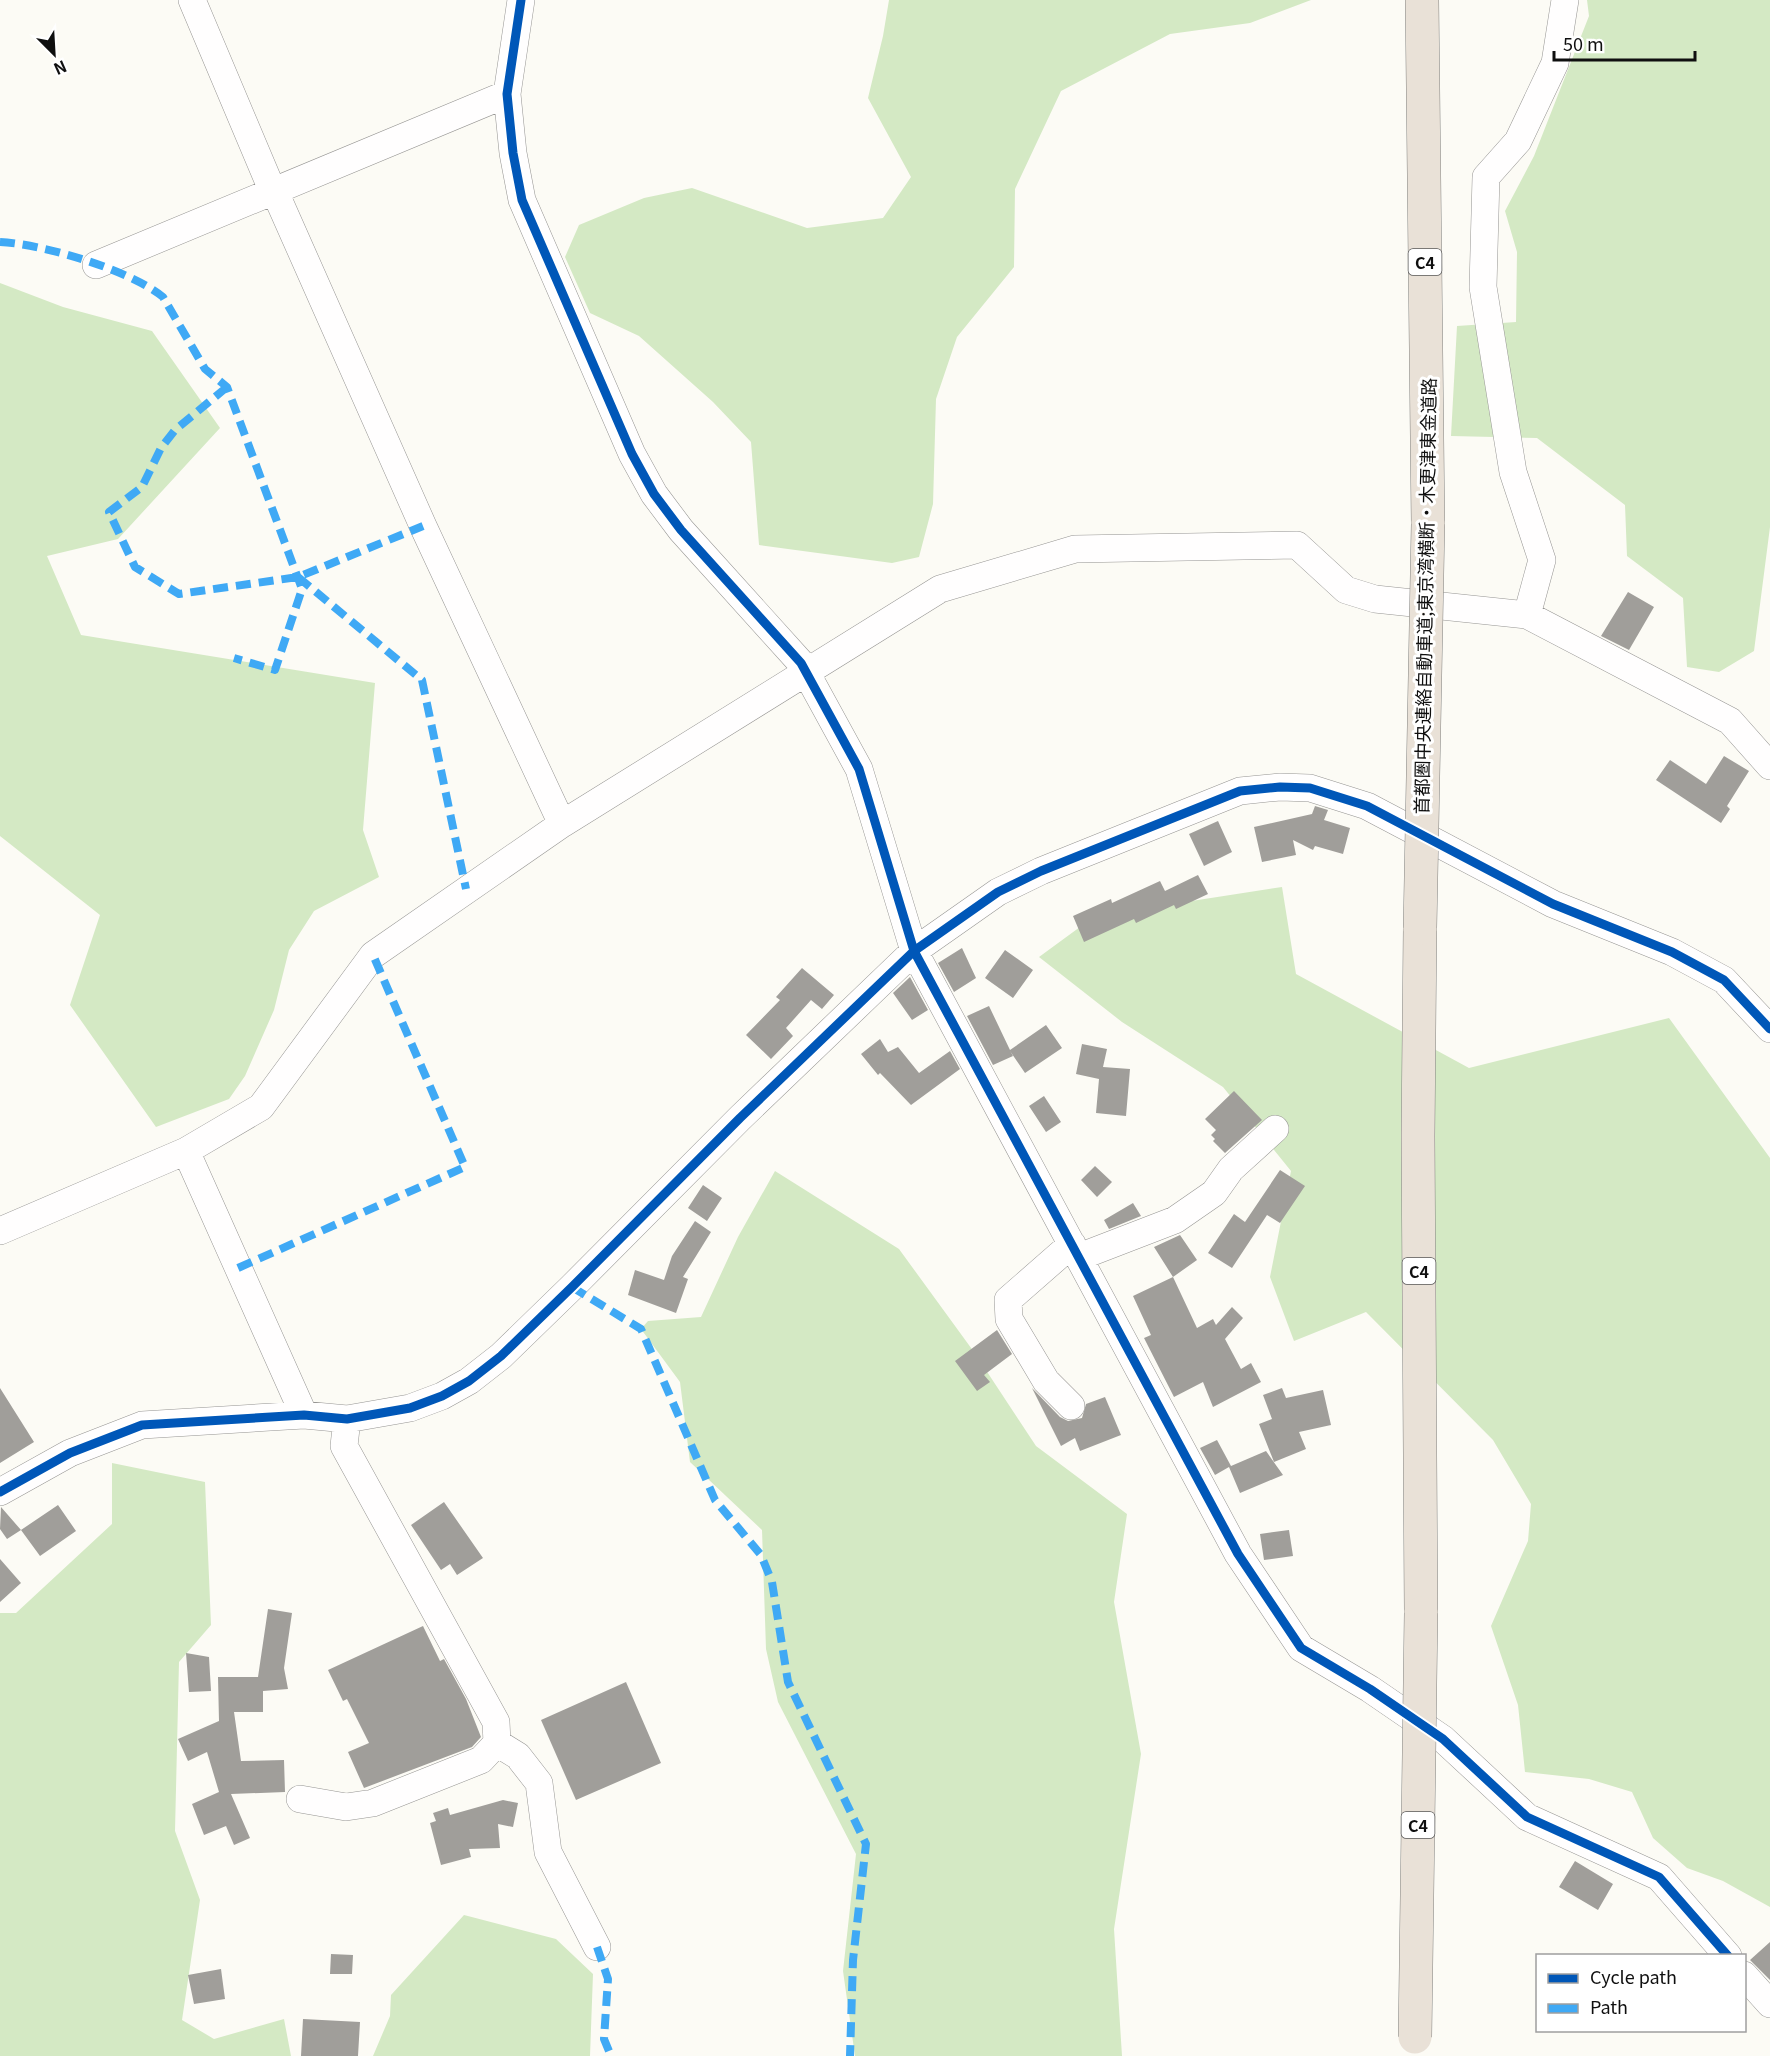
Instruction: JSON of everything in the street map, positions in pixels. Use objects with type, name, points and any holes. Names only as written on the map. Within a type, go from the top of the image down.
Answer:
[{"type":"highway","name":"首都圏中央連絡自動車道;東京湾横断・木更津東金道路","points":[[1415,2046],[1421,1613],[1418,1136],[1428,524],[1422,0]]},
{"type":"street","points":[[192,0],[274,192],[423,526],[562,824]]},
{"type":"street","points":[[521,0],[507,94],[513,153],[522,200],[632,454],[654,494],[681,530],[801,663],[859,769],[915,951],[1238,1554],[1301,1648],[1370,1689],[1443,1739],[1527,1817],[1659,1877],[1726,1954]]},
{"type":"street","points":[[1527,615],[1542,560],[1513,471],[1483,286],[1486,177],[1518,141],[1555,63],[1565,0]]},
{"type":"street","points":[[96,265],[507,94]]},
{"type":"street","points":[[0,1231],[186,1151],[261,1107],[373,955],[562,824],[940,589],[1076,549],[1297,545],[1346,590],[1375,599],[1527,615],[1730,721],[1770,766]]},
{"type":"street","points":[[0,1492],[70,1453],[142,1425],[303,1415],[347,1419],[410,1408],[442,1396],[469,1381],[501,1356],[740,1118],[915,951],[999,892],[1041,871],[1240,791],[1280,787],[1310,788],[1367,806],[1553,904],[1672,952],[1724,980],[1770,1029]]},
{"type":"street","points":[[1071,1406],[1040,1372],[1009,1319],[1008,1300],[1075,1251],[1175,1220],[1214,1193],[1231,1169],[1275,1129]]},
{"type":"street","points":[[186,1151],[303,1415]]},
{"type":"street","points":[[300,1799],[346,1807],[373,1803],[481,1760],[496,1743],[496,1722],[344,1446],[347,1419]]},
{"type":"street","points":[[496,1743],[518,1756],[538,1783],[549,1852],[597,1947]]},
{"type":"street","points":[[1746,1977],[1770,2004]]},
{"type":"green space","points":[[889,0],[1311,0],[1250,23],[1170,34],[1061,91],[1015,189],[1014,267],[957,337],[936,399],[933,504],[919,557],[892,563],[759,545],[751,442],[713,402],[639,336],[590,313],[565,257],[579,225],[644,198],[692,188],[807,228],[883,218],[911,177],[868,98]]},
{"type":"green space","points":[[1587,0],[1770,0],[1770,527],[1754,651],[1719,672],[1687,667],[1683,598],[1627,556],[1625,505],[1537,438],[1451,436],[1457,326],[1516,322],[1517,252],[1505,211],[1534,156],[1589,16]]},
{"type":"green space","points":[[0,283],[63,307],[152,331],[220,428],[118,539],[47,556],[81,635],[375,683],[363,830],[379,877],[314,911],[289,950],[274,1010],[245,1076],[229,1099],[156,1127],[70,1005],[100,915],[0,836]]},
{"type":"green space","points":[[1282,887],[1296,974],[1469,1068],[1669,1018],[1770,1158],[1770,1907],[1723,1881],[1687,1868],[1653,1838],[1632,1792],[1589,1779],[1525,1772],[1518,1705],[1491,1626],[1528,1541],[1531,1504],[1493,1440],[1366,1312],[1294,1341],[1270,1277],[1291,1171],[1223,1087],[1122,1022],[1039,957],[1095,916]]},
{"type":"green space","points":[[775,1171],[899,1249],[974,1352],[1036,1446],[1127,1514],[1114,1602],[1141,1754],[1114,1929],[1122,2056],[855,2056],[843,1971],[856,1854],[778,1702],[766,1649],[762,1530],[690,1462],[680,1382],[641,1329],[648,1321],[701,1317],[738,1237]]},
{"type":"green space","points":[[112,1463],[205,1482],[211,1625],[179,1662],[175,1831],[200,1900],[182,2020],[214,2039],[284,2019],[291,2056],[0,2056],[0,1613],[16,1613],[112,1524]]},
{"type":"green space","points":[[464,1915],[556,1939],[593,1974],[590,2056],[373,2056],[390,2016],[391,1995]]},
{"type":"building","points":[[1628,592],[1654,607],[1629,650],[1601,636]]},
{"type":"building","points":[[1724,756],[1749,771],[1727,806],[1730,809],[1721,823],[1656,780],[1670,760],[1706,784]]},
{"type":"building","points":[[1315,806],[1328,810],[1324,820],[1350,828],[1343,854],[1315,846],[1313,850],[1293,840],[1296,855],[1262,862],[1254,827],[1312,814]]},
{"type":"building","points":[[1218,821],[1232,852],[1204,866],[1189,834]]},
{"type":"building","points":[[1198,875],[1208,894],[1176,909],[1174,905],[1136,923],[1134,919],[1084,942],[1073,916],[1111,899],[1112,903],[1160,881],[1165,891]]},
{"type":"building","points":[[962,948],[976,978],[954,992],[938,963]]},
{"type":"building","points":[[1005,950],[1033,970],[1013,998],[985,978]]},
{"type":"building","points":[[802,968],[834,995],[822,1009],[811,1000],[786,1028],[793,1036],[771,1059],[746,1035],[780,1000],[776,997]]},
{"type":"building","points":[[910,977],[928,1010],[912,1020],[893,993]]},
{"type":"building","points":[[989,1006],[1010,1050],[1046,1025],[1062,1048],[1025,1073],[1010,1051],[1013,1056],[993,1065],[967,1016]]},
{"type":"building","points":[[880,1039],[888,1052],[898,1047],[919,1073],[950,1051],[960,1069],[911,1105],[880,1073],[878,1075],[861,1054]]},
{"type":"building","points":[[1082,1044],[1107,1049],[1103,1067],[1130,1069],[1126,1116],[1096,1113],[1099,1079],[1076,1074]]},
{"type":"building","points":[[1234,1091],[1262,1120],[1225,1153],[1213,1141],[1215,1139],[1211,1135],[1216,1130],[1205,1119]]},
{"type":"building","points":[[1044,1096],[1061,1122],[1046,1132],[1029,1106]]},
{"type":"building","points":[[1095,1166],[1112,1182],[1097,1197],[1081,1180]]},
{"type":"building","points":[[1280,1170],[1305,1186],[1280,1223],[1267,1215],[1232,1268],[1208,1253],[1234,1214],[1245,1222]]},
{"type":"building","points":[[703,1185],[722,1198],[707,1221],[688,1208]]},
{"type":"building","points":[[1133,1203],[1141,1216],[1109,1229],[1104,1220]]},
{"type":"building","points":[[695,1221],[711,1232],[683,1277],[688,1279],[676,1313],[628,1295],[635,1270],[664,1280],[672,1256]]},
{"type":"building","points":[[1180,1235],[1197,1260],[1173,1277],[1154,1247]]},
{"type":"building","points":[[1173,1277],[1197,1328],[1213,1319],[1216,1325],[1232,1307],[1243,1318],[1225,1339],[1241,1369],[1251,1363],[1261,1382],[1213,1407],[1203,1382],[1174,1397],[1144,1338],[1151,1335],[1133,1296]]},
{"type":"building","points":[[997,1330],[1012,1354],[984,1375],[990,1382],[977,1391],[955,1361]]},
{"type":"building","points":[[0,1388],[34,1442],[0,1463]]},
{"type":"building","points":[[1032,1388],[1060,1417],[1068,1421],[1082,1418],[1086,1404],[1105,1397],[1121,1435],[1080,1451],[1075,1438],[1061,1446]]},
{"type":"building","points":[[1282,1388],[1286,1398],[1323,1390],[1331,1425],[1299,1432],[1306,1449],[1274,1462],[1259,1424],[1272,1419],[1263,1395]]},
{"type":"building","points":[[1217,1440],[1231,1466],[1266,1451],[1283,1475],[1240,1493],[1229,1467],[1215,1475],[1200,1448]]},
{"type":"building","points":[[444,1502],[483,1558],[457,1575],[450,1564],[441,1570],[411,1525]]},
{"type":"building","points":[[58,1505],[76,1531],[40,1556],[21,1530]]},
{"type":"building","points":[[1,1507],[21,1530],[7,1539],[0,1529]]},
{"type":"building","points":[[1289,1530],[1293,1556],[1264,1560],[1260,1534]]},
{"type":"building","points":[[0,1559],[21,1583],[0,1602]]},
{"type":"building","points":[[268,1609],[292,1613],[284,1668],[288,1689],[263,1691],[263,1712],[234,1712],[241,1761],[284,1760],[285,1792],[231,1794],[250,1838],[234,1845],[226,1826],[204,1835],[192,1804],[219,1792],[207,1752],[188,1761],[178,1739],[219,1721],[218,1677],[258,1677]]},
{"type":"building","points":[[423,1626],[440,1661],[444,1659],[466,1699],[481,1737],[472,1747],[364,1788],[348,1752],[369,1743],[347,1699],[343,1701],[328,1670]]},
{"type":"building","points":[[186,1653],[209,1657],[211,1691],[189,1692]]},
{"type":"building","points":[[626,1682],[661,1763],[576,1800],[541,1720]]},
{"type":"building","points":[[503,1800],[518,1803],[513,1827],[498,1824],[500,1848],[469,1849],[471,1857],[441,1865],[430,1823],[436,1821],[433,1813],[448,1808],[450,1815]]},
{"type":"building","points":[[1575,1861],[1613,1884],[1598,1910],[1559,1887]]},
{"type":"building","points":[[1770,1942],[1770,1980],[1750,1960]]},
{"type":"building","points":[[331,1954],[353,1955],[352,1974],[330,1974]]},
{"type":"building","points":[[221,1969],[225,1999],[194,2004],[188,1975]]},
{"type":"building","points":[[303,2019],[360,2022],[358,2056],[301,2056]]},
{"type":"marked path","points":[[0,242],[62,253],[108,268],[148,287],[163,297],[205,369],[227,387],[302,589],[275,670],[234,658]]},
{"type":"marked path","points":[[227,387],[175,430],[161,448],[142,487],[109,512],[135,567],[179,594],[298,577],[423,526]]},
{"type":"marked path","points":[[298,577],[422,680],[466,889]]},
{"type":"marked path","points":[[238,1268],[465,1167],[373,955]]},
{"type":"marked path","points":[[572,1287],[641,1329],[715,1500],[761,1555],[772,1582],[788,1682],[866,1844],[853,1960],[850,2056]]},
{"type":"marked path","points":[[597,1947],[608,1979],[604,2039],[611,2056]]},
{"type":"cycle path","points":[[521,0],[507,94],[513,153],[522,200],[632,454],[654,494],[681,530],[801,663],[859,769],[914,951],[1238,1554],[1301,1648],[1370,1689],[1443,1739],[1527,1817],[1659,1877],[1726,1954]]},
{"type":"cycle path","points":[[0,1492],[70,1453],[142,1425],[304,1415],[347,1419],[410,1408],[442,1396],[469,1381],[501,1356],[740,1118],[914,951],[998,892],[1041,871],[1240,791],[1280,787],[1310,788],[1367,806],[1553,904],[1672,952],[1724,980],[1770,1029]]}]
